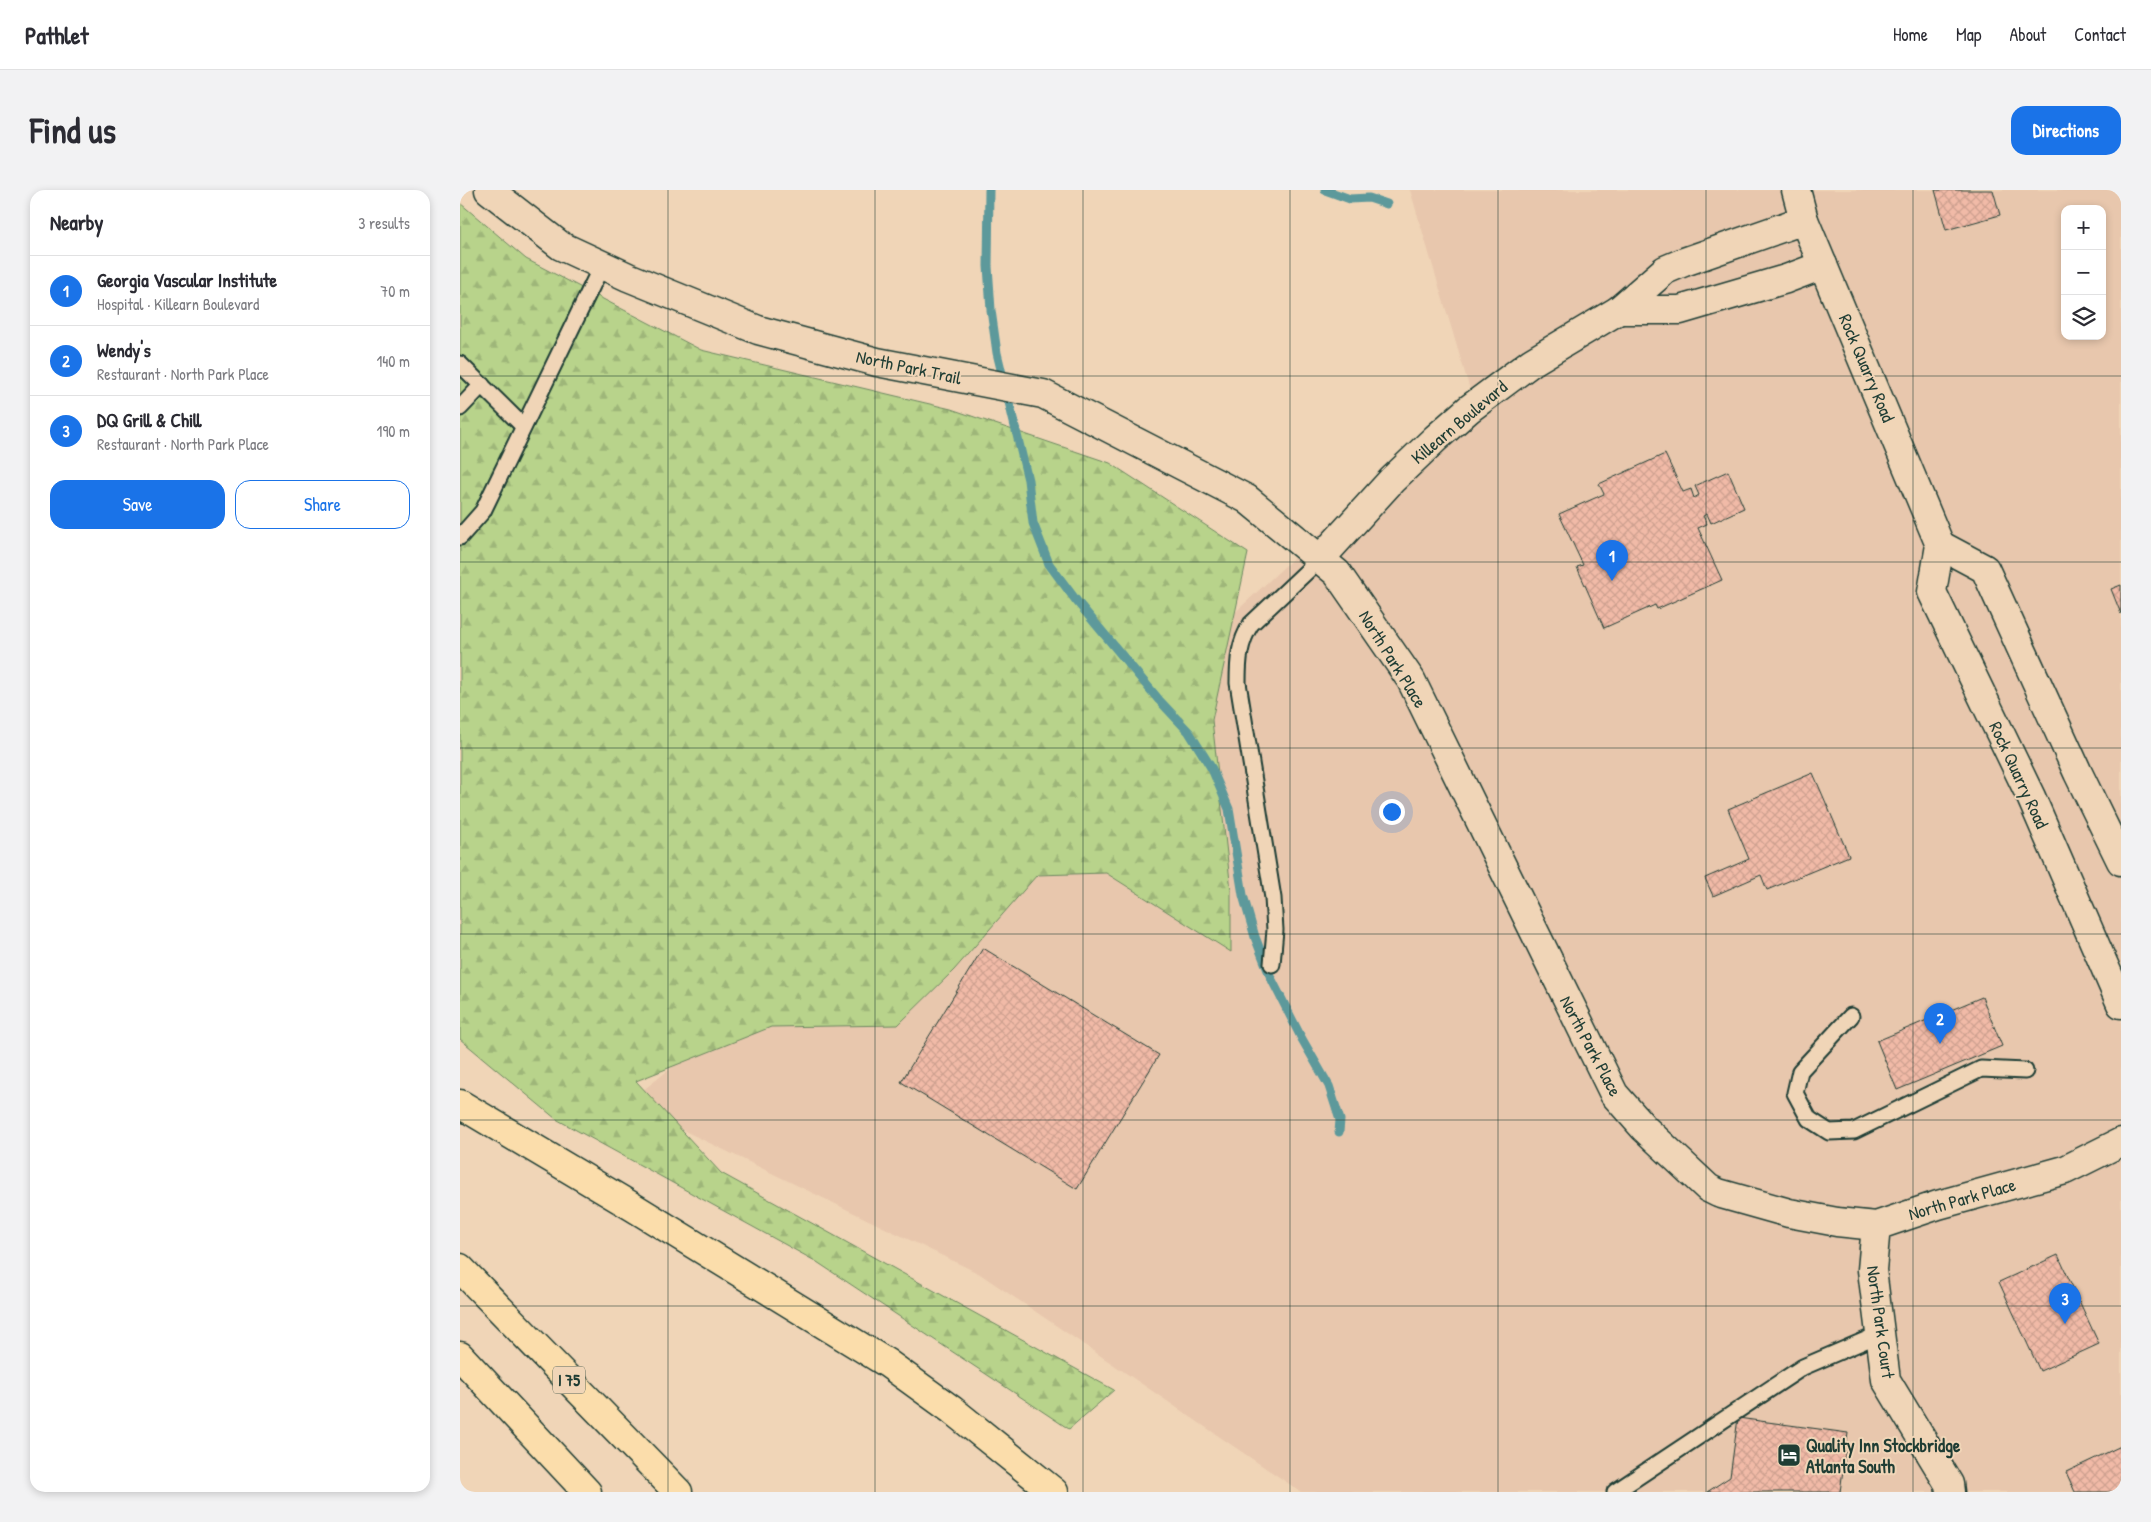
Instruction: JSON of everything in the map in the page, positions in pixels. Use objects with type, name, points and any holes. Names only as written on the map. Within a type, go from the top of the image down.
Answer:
[{"type":"highway","points":[[460,1104],[887,1362],[952,1410],[1054,1492]]},
{"type":"highway","name":"I 75","points":[[460,1268],[678,1492]]},
{"type":"highway","points":[[460,1356],[587,1492]]},
{"type":"street","name":"North Park Trail","points":[[489,190],[561,246],[758,330],[877,362],[1043,394],[1247,499],[1320,559]]},
{"type":"street","name":"Rock Quarry Road","points":[[1796,190],[1804,220],[1940,545],[1932,592],[2031,797],[2121,1004]]},
{"type":"street","name":"Killearn Boulevard","points":[[1320,559],[1392,480],[1436,438],[1469,409],[1532,362],[1619,310],[1665,270],[1804,220]]},
{"type":"street","points":[[1619,310],[1680,310],[1786,279],[1823,265]]},
{"type":"street","points":[[1940,545],[1985,569],[2078,774],[2121,861]]},
{"type":"street","name":"North Park Place","points":[[1320,559],[1337,573],[1410,680],[1614,1094],[1644,1128],[1708,1188],[1718,1193],[1789,1213],[1837,1222],[1876,1226],[1932,1207],[2065,1170],[2121,1142]]},
{"type":"street","name":"North Park Court","points":[[1876,1226],[1872,1270],[1886,1380],[1945,1489]]},
{"type":"lane","points":[[460,537],[482,511],[602,265]]},
{"type":"lane","points":[[460,364],[523,426]]},
{"type":"lane","points":[[460,408],[482,385]]},
{"type":"lane","points":[[1272,964],[1275,930],[1273,898],[1238,683],[1239,650],[1243,637],[1251,624],[1320,559]]},
{"type":"lane","points":[[1851,1016],[1800,1071],[1795,1093],[1808,1119],[1829,1132],[1854,1131],[1981,1069],[2025,1071]]},
{"type":"lane","points":[[1615,1492],[1803,1367],[1880,1334]]},
{"type":"shaded area","points":[[1410,190],[2121,190],[2121,1492],[1301,1492],[980,1274],[627,1103],[1169,674],[1471,393]]},
{"type":"green space","points":[[460,203],[526,259],[701,350],[951,409],[1110,463],[1248,553],[1212,720],[1231,890],[1231,952],[1106,873],[1037,875],[954,970],[898,1025],[771,1027],[636,1081],[721,1173],[1114,1390],[1069,1429],[817,1262],[556,1119],[460,1039]]},
{"type":"building","points":[[1935,190],[1993,190],[2000,215],[1946,230]]},
{"type":"building","points":[[1665,454],[1683,492],[1691,489],[1694,498],[1699,495],[1695,486],[1728,471],[1744,508],[1711,523],[1707,514],[1703,516],[1707,524],[1698,528],[1722,580],[1657,609],[1655,605],[1604,628],[1577,567],[1583,565],[1559,514],[1604,494],[1599,484]]},
{"type":"building","points":[[2121,585],[2121,614],[2111,589]]},
{"type":"building","points":[[1813,773],[1849,856],[1767,890],[1761,875],[1713,896],[1705,878],[1749,859],[1728,809]]},
{"type":"building","points":[[983,948],[1159,1055],[1077,1189],[901,1082]]},
{"type":"building","points":[[1982,997],[2002,1046],[1897,1090],[1877,1041]]},
{"type":"building","points":[[2058,1255],[2099,1344],[2040,1371],[1999,1282]]},
{"type":"building","name":"Quality Inn Stockbridge Atlanta South","points":[[1738,1418],[1848,1433],[1840,1492],[1707,1492],[1730,1477]]},
{"type":"building","points":[[2121,1446],[2121,1492],[2075,1492],[2066,1472]]},
{"type":"waterway","points":[[989,190],[988,266],[991,310],[997,353],[1028,480],[1033,523],[1049,564],[1075,599],[1159,700],[1189,732],[1212,769],[1229,809],[1243,895],[1255,937],[1271,978],[1302,1039],[1329,1086],[1340,1120],[1339,1132]]},
{"type":"waterway","points":[[1325,190],[1350,199],[1369,198],[1387,204]]},
{"type":"place","name":"Georgia Vascular Institute","points":[[1612,581]]},
{"type":"place","name":"Wendy's","points":[[1940,1044]]},
{"type":"place","name":"DQ Grill & Chill","points":[[2065,1324]]},
{"type":"place","name":"Quality Inn Stockbridge Atlanta South","points":[[1789,1455]]}]
